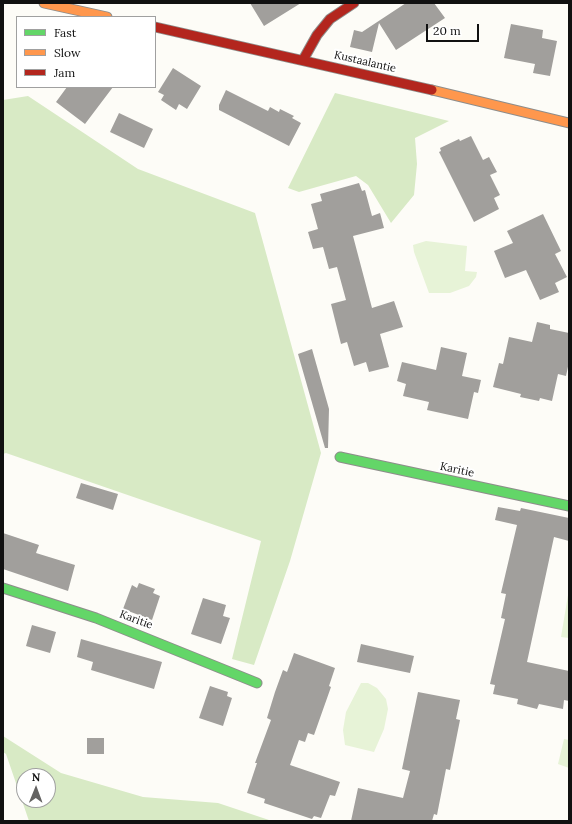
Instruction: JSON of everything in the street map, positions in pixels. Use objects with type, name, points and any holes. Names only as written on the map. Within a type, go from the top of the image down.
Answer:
[{"type":"street","points":[[44,3],[102,16]]},
{"type":"street","points":[[303,60],[317,34],[330,19],[354,3]]},
{"type":"street","name":"Kustaalantie","points":[[156,28],[303,60],[569,123]]},
{"type":"street","name":"Karitie","points":[[340,457],[569,506]]},
{"type":"street","name":"Karitie","points":[[3,588],[96,618],[186,652],[258,683]]},
{"type":"green space","points":[[335,93],[449,121],[415,138],[417,164],[414,195],[391,223],[368,185],[356,176],[299,192],[288,188]]},
{"type":"green space","points":[[28,96],[138,169],[255,213],[321,453],[290,561],[254,665],[232,659],[261,541],[6,453],[3,454],[3,100]]},
{"type":"green space","points":[[426,241],[467,246],[465,271],[477,272],[476,277],[469,286],[450,293],[429,293],[414,252],[413,245]]},
{"type":"green space","points":[[569,589],[569,638],[561,637]]},
{"type":"green space","points":[[361,683],[368,683],[377,688],[386,699],[388,709],[384,729],[374,752],[345,745],[343,730],[346,712]]},
{"type":"green space","points":[[3,736],[53,768],[16,768],[16,783],[6,754],[3,752]]},
{"type":"green space","points":[[564,739],[569,740],[569,768],[558,764]]},
{"type":"green space","points":[[56,770],[61,773],[143,797],[218,803],[272,821],[29,821],[25,808],[56,808]]},
{"type":"building","points":[[250,3],[301,3],[264,26]]},
{"type":"building","points":[[406,3],[434,3],[445,18],[396,50],[379,23],[372,52],[350,47],[354,30],[362,32]]},
{"type":"building","points":[[511,24],[543,30],[542,38],[557,41],[550,76],[533,73],[535,64],[504,58]]},
{"type":"building","points":[[173,68],[201,86],[187,109],[179,104],[176,110],[161,100],[164,95],[158,92]]},
{"type":"building","points":[[66,88],[112,88],[85,124],[56,102]]},
{"type":"building","points":[[226,90],[268,111],[270,107],[279,112],[280,109],[294,116],[292,118],[301,123],[289,146],[219,110],[219,105]]},
{"type":"building","points":[[119,113],[153,129],[144,148],[110,132]]},
{"type":"building","points":[[471,136],[483,160],[489,157],[497,172],[490,175],[500,195],[494,198],[499,209],[474,222],[439,152],[441,151],[440,148],[459,139],[460,141]]},
{"type":"building","points":[[359,183],[362,191],[365,190],[372,216],[380,213],[384,228],[353,236],[372,308],[394,301],[403,327],[380,334],[389,367],[369,372],[366,362],[354,366],[347,342],[341,344],[331,304],[346,300],[337,267],[329,269],[323,247],[313,249],[308,232],[318,229],[311,204],[322,201],[320,194]]},
{"type":"building","points":[[543,214],[561,251],[555,254],[567,277],[555,283],[559,292],[540,300],[526,270],[505,278],[494,251],[513,243],[507,231]]},
{"type":"building","points":[[537,322],[550,325],[550,329],[569,333],[569,362],[566,376],[558,374],[552,401],[540,398],[539,401],[520,397],[521,394],[493,387],[499,363],[503,364],[509,337],[532,342]]},
{"type":"building","points":[[441,347],[467,353],[462,376],[481,380],[478,393],[474,392],[468,419],[427,410],[429,402],[403,396],[406,384],[397,381],[402,362],[436,370]]},
{"type":"building","points":[[312,349],[329,409],[328,448],[325,448],[298,354]]},
{"type":"building","points":[[81,483],[118,494],[113,510],[76,498]]},
{"type":"building","points":[[498,507],[520,511],[521,508],[569,518],[569,541],[554,537],[527,662],[569,671],[569,701],[564,700],[563,709],[539,704],[537,709],[517,704],[518,699],[493,694],[495,685],[490,684],[505,619],[501,618],[506,594],[501,593],[517,525],[495,520]]},
{"type":"building","points":[[3,533],[39,545],[36,553],[75,565],[68,591],[3,569]]},
{"type":"building","points":[[139,583],[155,589],[153,593],[160,596],[152,620],[123,609],[132,585],[137,588]]},
{"type":"building","points":[[203,598],[226,605],[223,616],[230,618],[221,644],[191,634]]},
{"type":"building","points":[[32,625],[56,632],[50,653],[26,646]]},
{"type":"building","points":[[81,639],[162,662],[154,689],[91,670],[93,662],[77,657]]},
{"type":"building","points":[[361,644],[414,656],[410,673],[357,662]]},
{"type":"building","points":[[294,653],[335,668],[329,686],[331,687],[314,735],[308,733],[305,742],[299,740],[290,765],[340,782],[335,796],[330,795],[321,818],[314,816],[312,819],[264,803],[265,799],[247,793],[257,763],[255,763],[271,720],[267,718],[275,692],[283,670],[287,672]]},
{"type":"building","points":[[210,686],[228,692],[227,696],[232,698],[223,726],[199,718]]},
{"type":"building","points":[[418,692],[460,700],[456,719],[460,720],[450,770],[446,769],[437,815],[434,814],[432,821],[351,821],[358,788],[403,798],[410,771],[402,769]]},
{"type":"building","points":[[87,738],[104,738],[104,754],[87,754]]},
{"type":"traffic: fast","points":[[340,457],[569,506]]},
{"type":"traffic: fast","points":[[3,588],[96,618],[257,683]]},
{"type":"traffic: slow","points":[[44,3],[102,16]]},
{"type":"traffic: slow","points":[[432,90],[569,123]]},
{"type":"traffic: jam","points":[[303,60],[317,35],[330,19],[354,3]]},
{"type":"traffic: jam","points":[[156,27],[432,90]]}]
